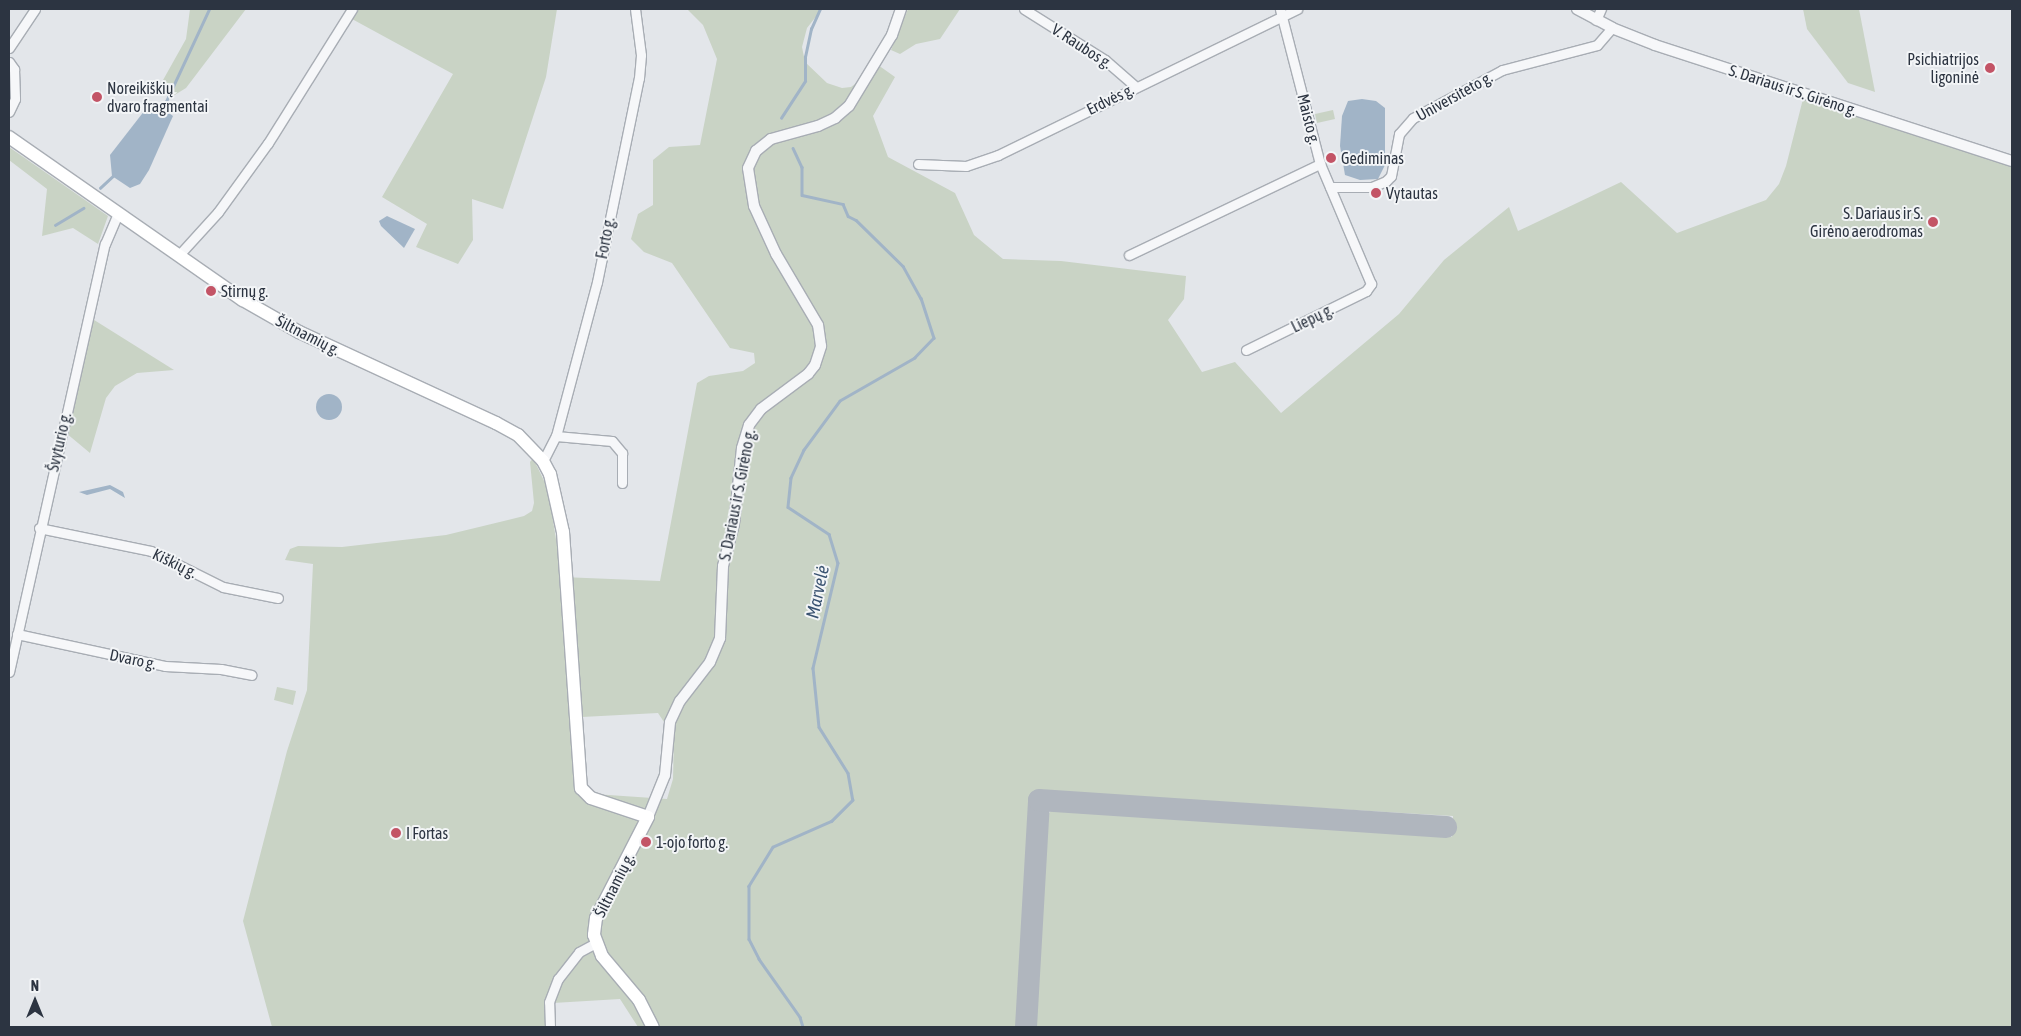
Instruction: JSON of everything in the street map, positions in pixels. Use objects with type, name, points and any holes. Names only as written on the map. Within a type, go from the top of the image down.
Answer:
[{"type":"main road","name":"Šiltnamių g.","points":[[9,137],[243,300],[299,332],[518,435],[543,461]]},
{"type":"main road","points":[[543,461],[550,474],[563,532],[581,788],[598,802],[648,817]]},
{"type":"main road","name":"Šiltnamių g.","points":[[596,943],[596,918],[648,817]]},
{"type":"main road","points":[[596,943],[602,956],[639,1000],[653,1027]]},
{"type":"street","points":[[9,48],[35,9]]},
{"type":"street","points":[[178,256],[218,212],[257,159],[352,9]]},
{"type":"street","name":"Forto g.","points":[[543,461],[556,436],[597,282],[639,78],[641,55],[635,9]]},
{"type":"street","name":"S. Dariaus ir S. Girėno g.","points":[[648,817],[665,775],[670,722],[680,701],[710,662],[720,638],[723,566],[734,524],[742,448],[749,425],[761,409],[808,374],[815,365],[821,346],[818,325],[776,254],[754,206],[748,168],[756,151],[771,139],[818,126],[835,118],[849,106],[888,42],[901,9]]},
{"type":"street","name":"V. Raubos g.","points":[[1024,9],[1105,60],[1136,87]]},
{"type":"street","name":"Erdvės g.","points":[[918,164],[966,166],[983,161],[1136,87],[1280,11],[1297,9]]},
{"type":"street","name":"S. Dariaus ir S. Girėno g.","points":[[1577,9],[1612,28],[1655,45],[2012,161]]},
{"type":"street","points":[[1596,20],[1601,9]]},
{"type":"street","name":"Maisto g.","points":[[1280,11],[1320,164],[1371,280]]},
{"type":"street","name":"Universiteto g.","points":[[1330,187],[1372,187],[1386,181],[1391,176],[1399,134],[1413,118],[1502,70],[1597,45],[1612,28]]},
{"type":"street","points":[[9,62],[14,69],[15,99],[9,112]]},
{"type":"street","points":[[1129,255],[1320,164]]},
{"type":"street","name":"Švyturio g.","points":[[9,672],[39,528],[105,244],[118,214]]},
{"type":"street","name":"Liepų g.","points":[[1246,350],[1366,291],[1371,280]]},
{"type":"street","points":[[556,436],[612,440],[622,453],[622,483]]},
{"type":"street","name":"Kiškių g.","points":[[39,528],[151,550],[223,587],[278,598]]},
{"type":"street","name":"Dvaro g.","points":[[17,634],[165,666],[251,675]]},
{"type":"street","points":[[550,1027],[549,1002],[558,979],[579,952],[596,943]]},
{"type":"green space","points":[[190,9],[246,9],[186,88],[173,96],[158,89],[186,39]]},
{"type":"green space","points":[[358,9],[557,9],[546,77],[503,209],[472,199],[473,240],[458,264],[416,247],[427,224],[382,197],[453,74],[352,19]]},
{"type":"green space","points":[[687,9],[822,9],[807,28],[802,47],[805,62],[827,83],[842,88],[851,87],[859,81],[871,60],[895,77],[873,116],[888,157],[955,193],[974,235],[1003,259],[1061,261],[1186,276],[1184,299],[1168,320],[1202,372],[1235,362],[1281,413],[1399,314],[1444,260],[1509,207],[1518,231],[1621,182],[1677,233],[1766,200],[1779,184],[1786,166],[1804,95],[2012,165],[2012,1027],[1031,1027],[1043,822],[1052,809],[1065,807],[1452,837],[1453,816],[1034,791],[1019,1027],[638,1027],[620,999],[553,1003],[554,1027],[272,1027],[243,921],[287,751],[307,690],[313,564],[285,560],[290,549],[298,546],[342,547],[446,535],[524,516],[532,511],[534,503],[530,462],[533,458],[548,489],[562,577],[660,581],[697,383],[709,376],[743,371],[755,363],[754,353],[730,348],[672,263],[644,252],[631,239],[638,214],[653,205],[653,160],[669,147],[700,145],[717,59],[703,25]],"holes":[[[658,713],[674,737],[673,779],[667,799],[594,794],[585,781],[582,717]]]},
{"type":"green space","points":[[908,9],[960,9],[940,39],[916,44],[900,54],[891,50]]},
{"type":"green space","points":[[1803,9],[1859,9],[1875,92],[1848,83],[1807,29]]},
{"type":"green space","points":[[1333,110],[1335,119],[1317,123],[1315,114]]},
{"type":"green space","points":[[9,147],[108,216],[98,244],[73,228],[42,236],[47,189],[9,160]]},
{"type":"green space","points":[[91,318],[174,370],[137,373],[115,386],[106,398],[90,453],[66,433]]},
{"type":"green space","points":[[277,687],[296,691],[293,705],[274,700]]},
{"type":"water","points":[[1362,99],[1376,101],[1385,108],[1385,165],[1378,179],[1360,180],[1345,175],[1340,146],[1342,116],[1348,101]]},
{"type":"water","points":[[152,101],[173,116],[149,170],[140,184],[130,188],[112,176],[110,155]]},
{"type":"water","points":[[387,216],[415,229],[404,248],[381,226],[379,221]]},
{"type":"water","points":[[329,394],[338,398],[342,407],[338,416],[329,420],[320,416],[316,407],[320,398]]},
{"type":"water","points":[[110,485],[123,492],[125,498],[110,489],[87,495],[79,492]]},
{"type":"waterway","points":[[162,110],[209,9]]},
{"type":"waterway","name":"Marvelė","points":[[781,118],[805,81],[805,57],[811,29],[820,9]]},
{"type":"waterway","name":"Marvelė","points":[[793,148],[802,167],[802,195],[843,204],[848,216],[856,220],[903,266],[921,298],[934,338],[915,358],[840,401],[804,450],[791,478],[788,507],[829,534],[838,563],[813,668],[819,727],[848,773],[853,800],[832,821],[773,847],[749,886],[749,939],[759,959],[800,1017],[803,1027]]},
{"type":"waterway","points":[[100,188],[114,175]]},
{"type":"waterway","points":[[55,225],[83,208]]},
{"type":"taxiway","points":[[1026,1027],[1039,800],[1446,827]]},
{"type":"place","name":"Psichiatrijos ligoninė","points":[[1990,68]]},
{"type":"place","name":"Noreikiškių dvaro fragmentai","points":[[97,97]]},
{"type":"place","name":"Gediminas","points":[[1331,158]]},
{"type":"place","name":"Vytautas","points":[[1376,193]]},
{"type":"place","name":"S. Dariaus ir S. Girėno aerodromas","points":[[1933,222]]},
{"type":"place","name":"Stirnų g.","points":[[211,291]]},
{"type":"place","name":"I Fortas","points":[[396,833]]},
{"type":"place","name":"1-ojo forto g.","points":[[646,842]]}]
